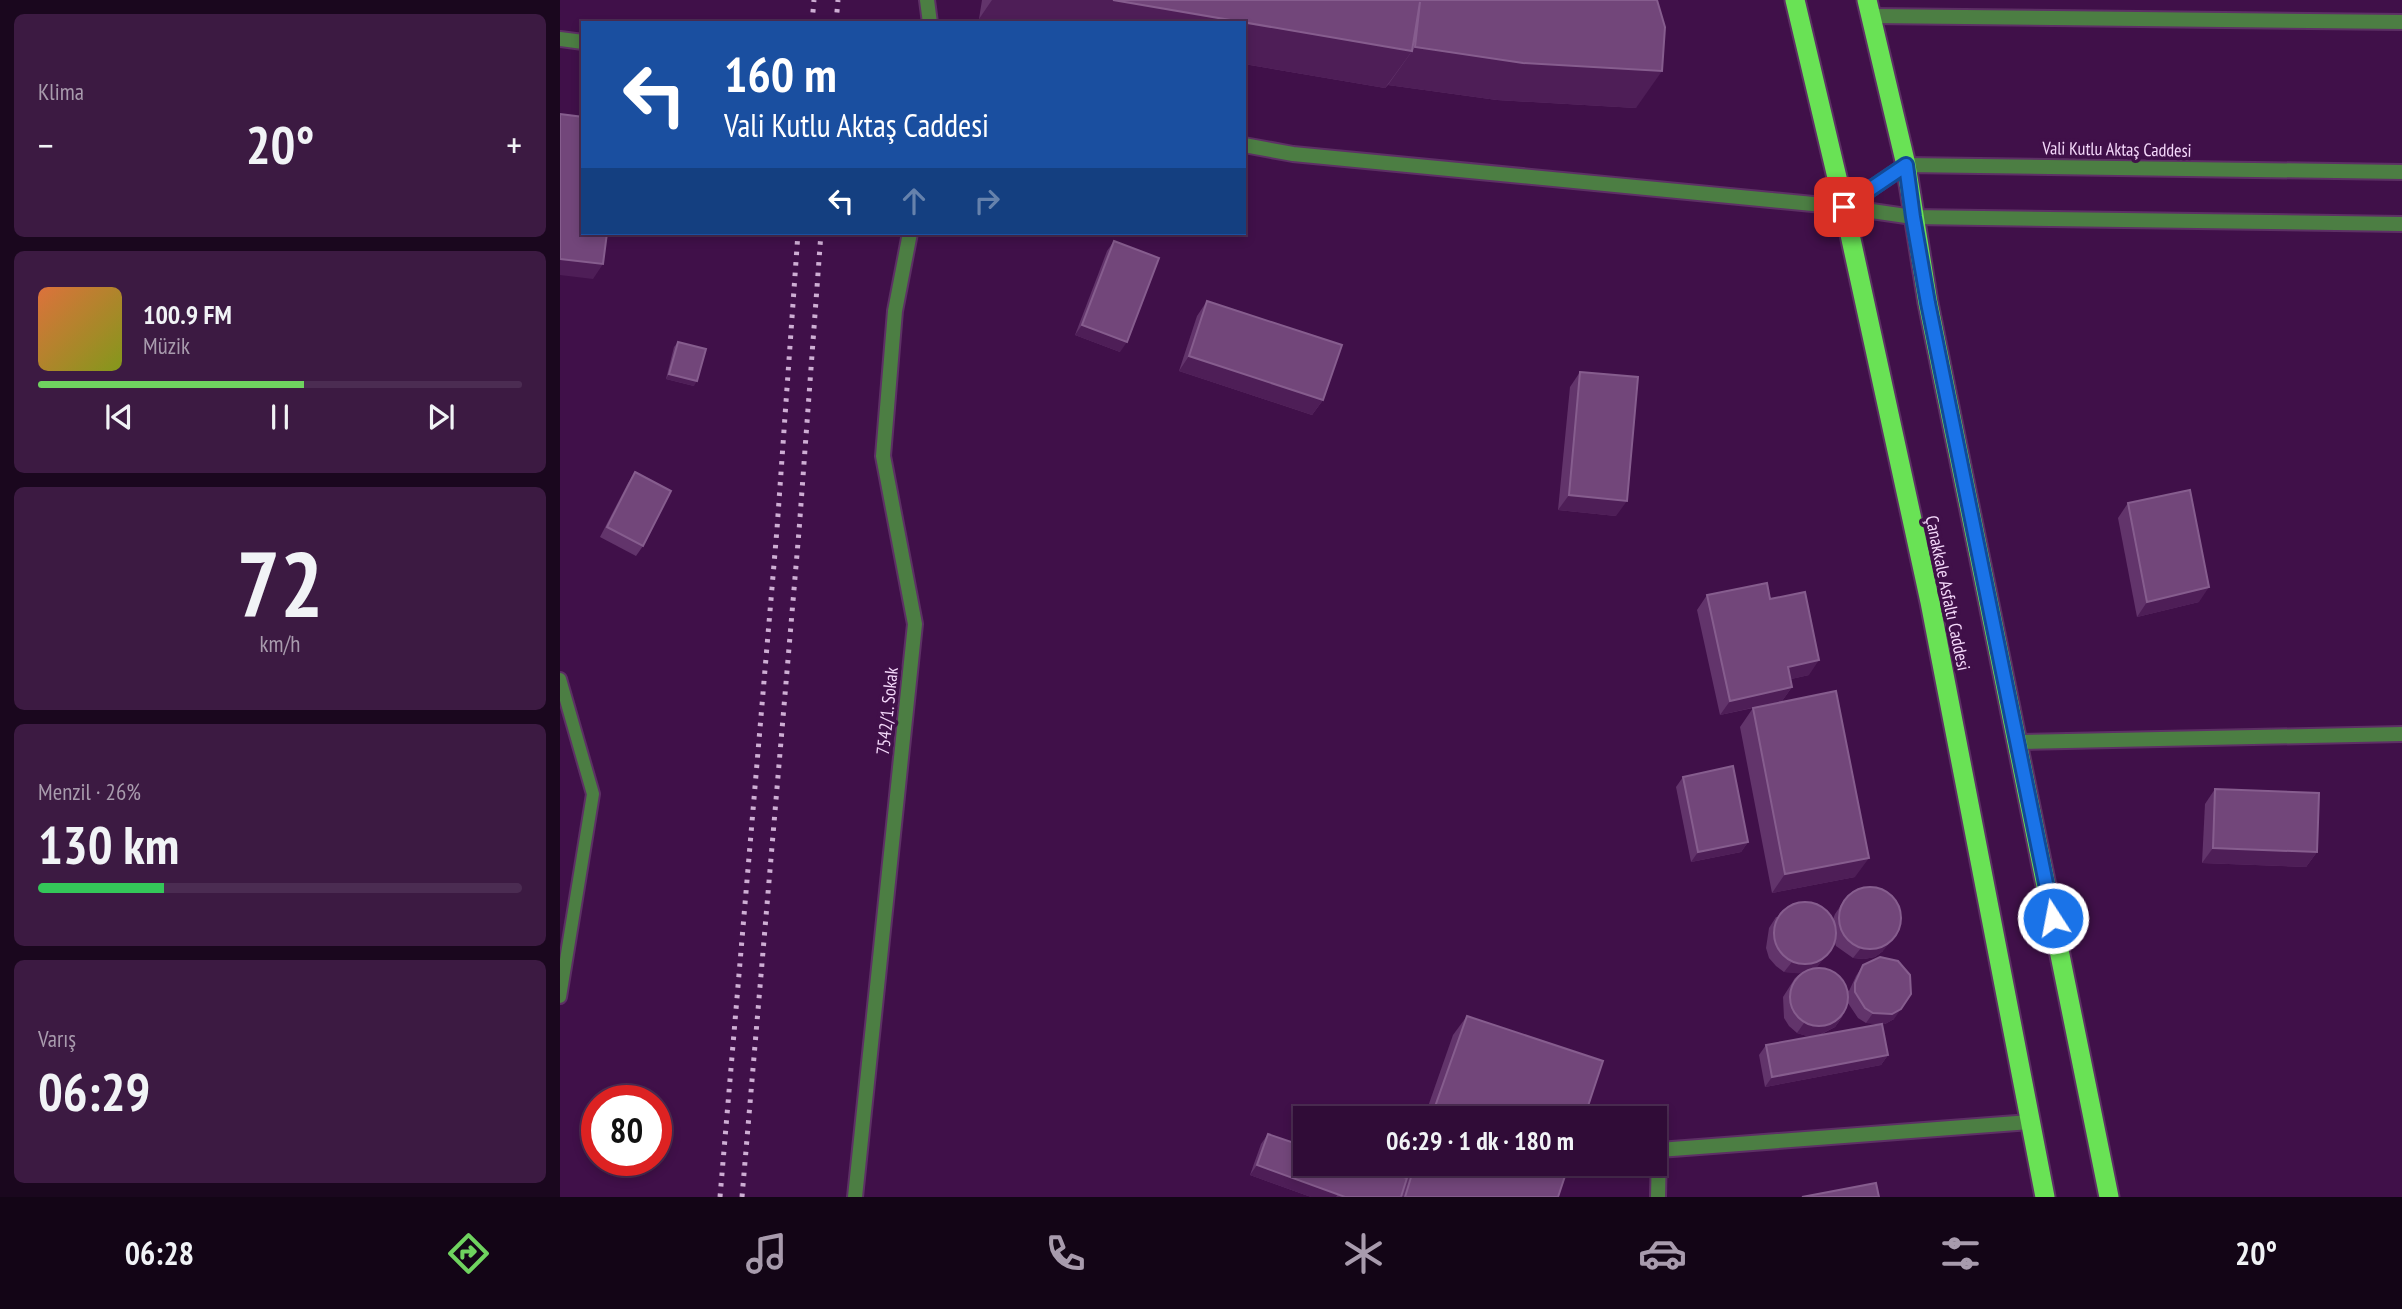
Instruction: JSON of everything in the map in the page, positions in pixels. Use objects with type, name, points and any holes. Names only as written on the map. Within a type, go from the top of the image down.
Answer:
[{"type":"highway","name":"Çanakkale Asfaltı Caddesi","points":[[1795,0],[1844,207],[1930,602],[2045,1197]]},
{"type":"highway","points":[[1870,8],[1906,165],[1913,217],[2109,1197]]},
{"type":"street","points":[[928,0],[930,21]]},
{"type":"street","points":[[1870,8],[2402,22]]},
{"type":"street","points":[[560,39],[581,42]]},
{"type":"street","points":[[1246,145],[1293,154],[1844,207],[1913,217],[2402,224]]},
{"type":"street","points":[[1844,207],[1906,165]]},
{"type":"street","name":"Vali Kutlu Aktaş Caddesi","points":[[1906,165],[2402,172]]},
{"type":"street","name":"7542/1. Sokak","points":[[855,1197],[915,624],[883,456],[895,310],[910,235]]},
{"type":"street","points":[[2017,742],[2402,734]]},
{"type":"street","points":[[1658,1197],[1659,1150],[2030,1122]]},
{"type":"lane","points":[[560,679],[593,794],[560,997]]},
{"type":"building","points":[[1113,0],[1657,0],[1665,27],[1662,71],[1523,63],[1415,47],[1420,2],[1412,51]]},
{"type":"building","points":[[560,114],[581,117],[581,235],[607,235],[603,264],[560,259]]},
{"type":"building","points":[[1114,241],[1159,258],[1127,342],[1082,325]]},
{"type":"building","points":[[1207,301],[1342,345],[1323,400],[1189,356]]},
{"type":"building","points":[[678,342],[706,349],[697,381],[669,374]]},
{"type":"building","points":[[1580,372],[1638,377],[1627,501],[1569,495]]},
{"type":"building","points":[[635,472],[671,491],[643,546],[607,527]]},
{"type":"building","points":[[2190,490],[2209,587],[2147,602],[2128,503]]},
{"type":"building","points":[[1767,583],[1770,599],[1805,592],[1819,660],[1788,667],[1792,687],[1730,701],[1707,595]]},
{"type":"building","points":[[1836,691],[1869,858],[1785,874],[1753,708]]},
{"type":"building","points":[[1733,766],[1748,842],[1698,852],[1683,777]]},
{"type":"building","points":[[2215,789],[2319,793],[2317,852],[2213,848]]},
{"type":"building","points":[[1870,887],[1892,896],[1901,918],[1892,940],[1870,949],[1848,940],[1839,918],[1848,896]]},
{"type":"building","points":[[1799,902],[1811,902],[1827,911],[1834,921],[1834,945],[1827,955],[1811,964],[1799,964],[1788,959],[1779,950],[1774,939],[1774,927],[1779,916],[1788,907]]},
{"type":"building","points":[[1880,957],[1898,961],[1910,975],[1911,994],[1901,1009],[1892,1014],[1873,1013],[1865,1008],[1855,992],[1855,983],[1863,965]]},
{"type":"building","points":[[1813,968],[1825,968],[1840,976],[1848,991],[1848,1003],[1840,1018],[1825,1026],[1813,1026],[1798,1018],[1790,1003],[1790,991],[1798,976]]},
{"type":"building","points":[[1467,1016],[1603,1061],[1588,1106],[1435,1106]]},
{"type":"building","points":[[1882,1024],[1888,1055],[1772,1077],[1766,1045]]},
{"type":"building","points":[[1268,1134],[1293,1143],[1293,1176],[1407,1178],[1401,1197],[1345,1197],[1257,1165]]},
{"type":"building","points":[[1411,1176],[1565,1176],[1558,1197],[1405,1197]]},
{"type":"building","points":[[1876,1183],[1879,1197],[1802,1197]]},
{"type":"railway","points":[[812,21],[814,0]]},
{"type":"railway","points":[[836,21],[838,0]]},
{"type":"railway","points":[[720,1197],[777,529],[798,235]]},
{"type":"railway","points":[[742,1197],[799,531],[821,235]]},
{"type":"route","points":[[1844,207],[1906,165],[1928,303],[2053,918]]}]
